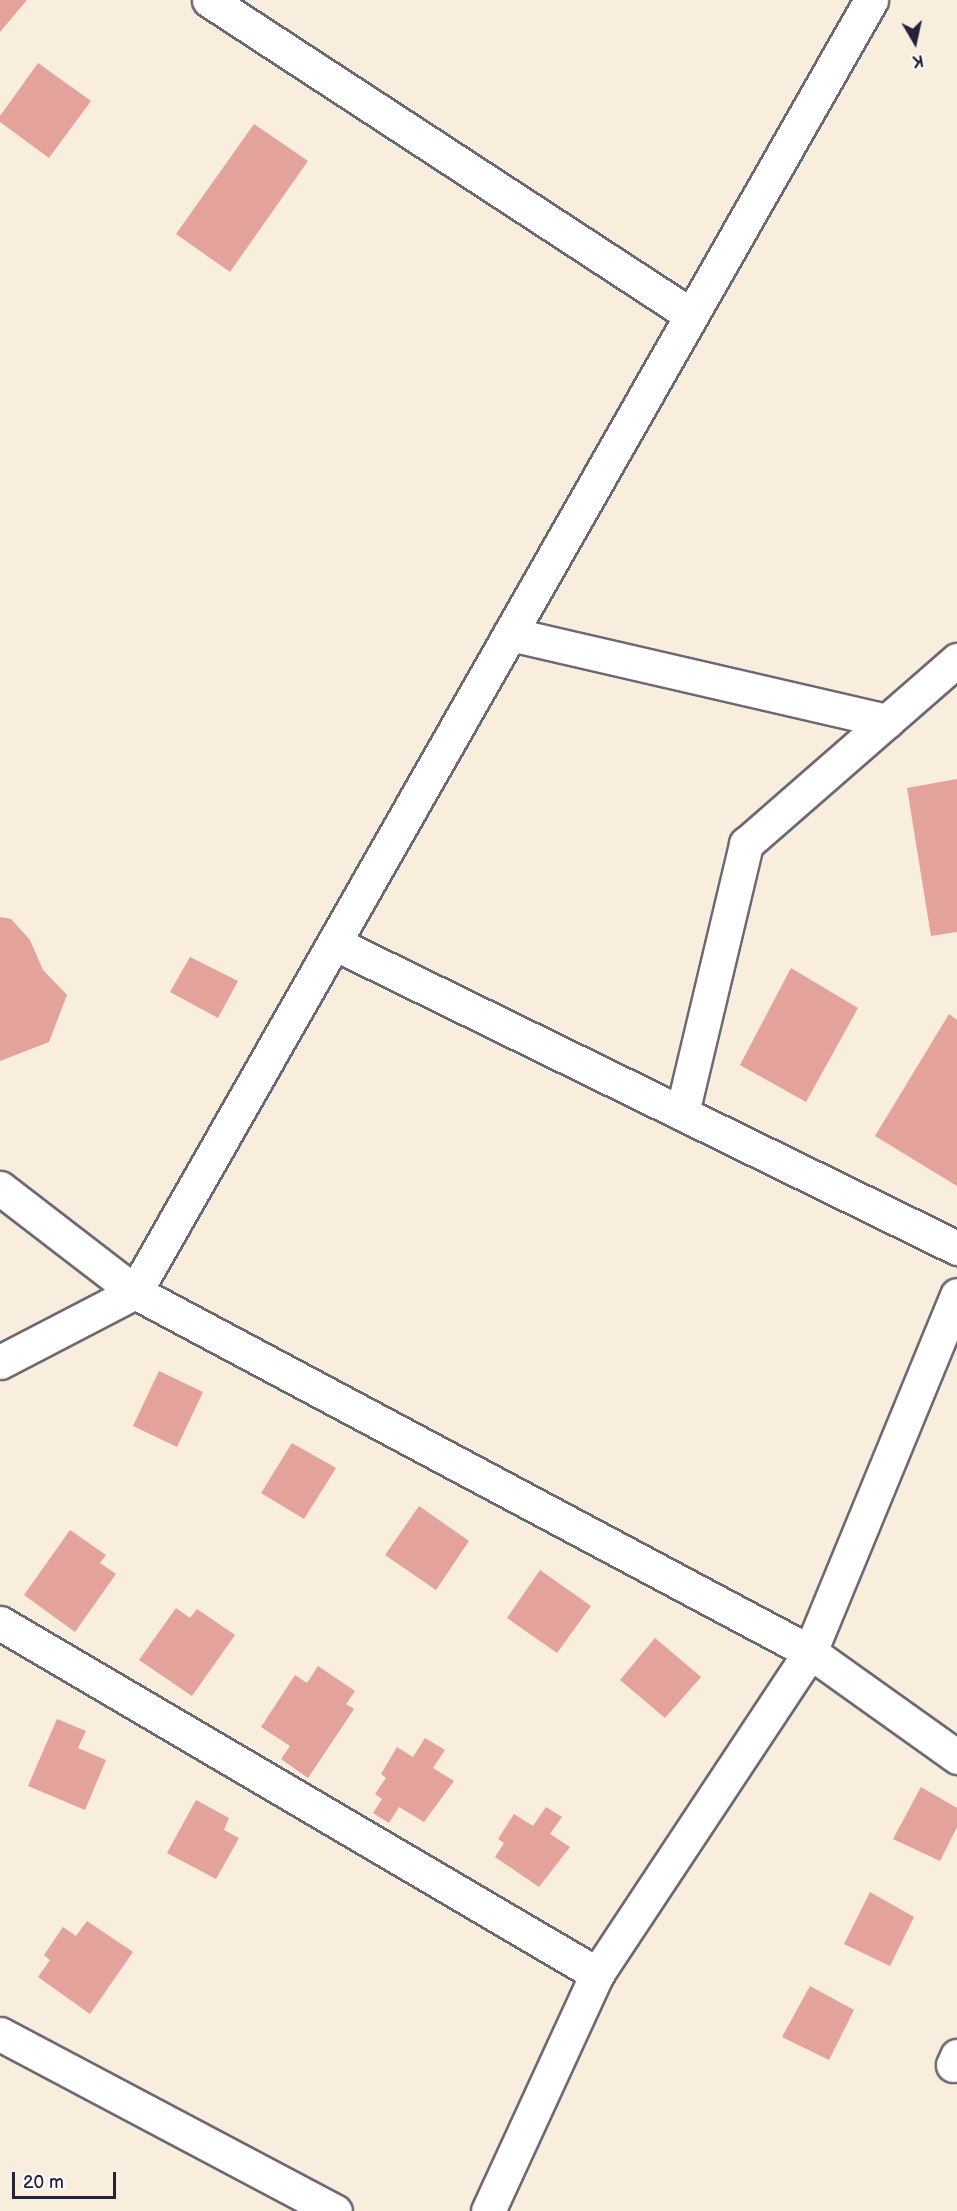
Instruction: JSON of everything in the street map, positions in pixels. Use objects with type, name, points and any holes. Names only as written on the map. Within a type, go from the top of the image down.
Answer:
[{"type":"street","points":[[209,0],[691,315]]},
{"type":"street","points":[[0,1362],[135,1292],[871,0]]},
{"type":"street","points":[[510,634],[887,721]]},
{"type":"street","points":[[682,1113],[746,844],[957,660]]},
{"type":"street","points":[[334,943],[957,1248]]},
{"type":"street","points":[[0,1188],[135,1292],[810,1652],[957,1757]]},
{"type":"street","points":[[488,2211],[597,1974],[810,1652],[957,1295]]},
{"type":"street","points":[[0,1623],[597,1974]]},
{"type":"street","points":[[0,2034],[335,2211]]},
{"type":"building","points":[[0,0],[27,0],[0,32]]},
{"type":"building","points":[[38,63],[91,101],[49,158],[0,122],[0,116]]},
{"type":"building","points":[[254,124],[308,161],[230,272],[176,234]]},
{"type":"building","points":[[957,779],[957,932],[931,936],[907,788]]},
{"type":"building","points":[[0,917],[11,919],[30,940],[43,970],[67,995],[49,1042],[0,1061]]},
{"type":"building","points":[[190,957],[238,981],[218,1018],[170,992]]},
{"type":"building","points":[[791,968],[858,1008],[806,1102],[740,1065]]},
{"type":"building","points":[[949,1014],[957,1020],[957,1186],[875,1136]]},
{"type":"building","points":[[159,1371],[203,1392],[177,1447],[133,1426]]},
{"type":"building","points":[[292,1443],[336,1468],[304,1519],[261,1493]]},
{"type":"building","points":[[419,1506],[469,1541],[436,1590],[385,1555]]},
{"type":"building","points":[[70,1530],[106,1555],[100,1563],[116,1574],[75,1632],[24,1595]]},
{"type":"building","points":[[540,1570],[591,1606],[557,1653],[507,1618]]},
{"type":"building","points":[[176,1608],[190,1618],[197,1609],[235,1635],[192,1696],[139,1660]]},
{"type":"building","points":[[655,1638],[701,1677],[665,1718],[620,1680]]},
{"type":"building","points":[[318,1666],[355,1691],[346,1704],[354,1709],[308,1778],[281,1759],[290,1746],[261,1727],[295,1675],[307,1683]]},
{"type":"building","points":[[57,1719],[86,1731],[78,1748],[106,1760],[85,1810],[28,1786]]},
{"type":"building","points":[[425,1738],[445,1750],[433,1768],[454,1781],[424,1822],[399,1807],[389,1823],[373,1813],[382,1799],[375,1794],[386,1778],[381,1774],[397,1747],[413,1757]]},
{"type":"building","points":[[921,1787],[957,1808],[957,1827],[940,1861],[893,1839]]},
{"type":"building","points":[[196,1800],[229,1818],[224,1830],[239,1838],[216,1879],[167,1853]]},
{"type":"building","points":[[546,1807],[562,1817],[550,1834],[570,1847],[539,1887],[495,1857],[504,1843],[498,1839],[514,1814],[533,1826]]},
{"type":"building","points":[[870,1892],[914,1917],[890,1966],[844,1944]]},
{"type":"building","points":[[87,1921],[133,1952],[90,2014],[38,1977],[50,1960],[44,1955],[63,1927],[76,1936]]},
{"type":"building","points":[[810,1986],[854,2010],[829,2060],[782,2037]]}]
